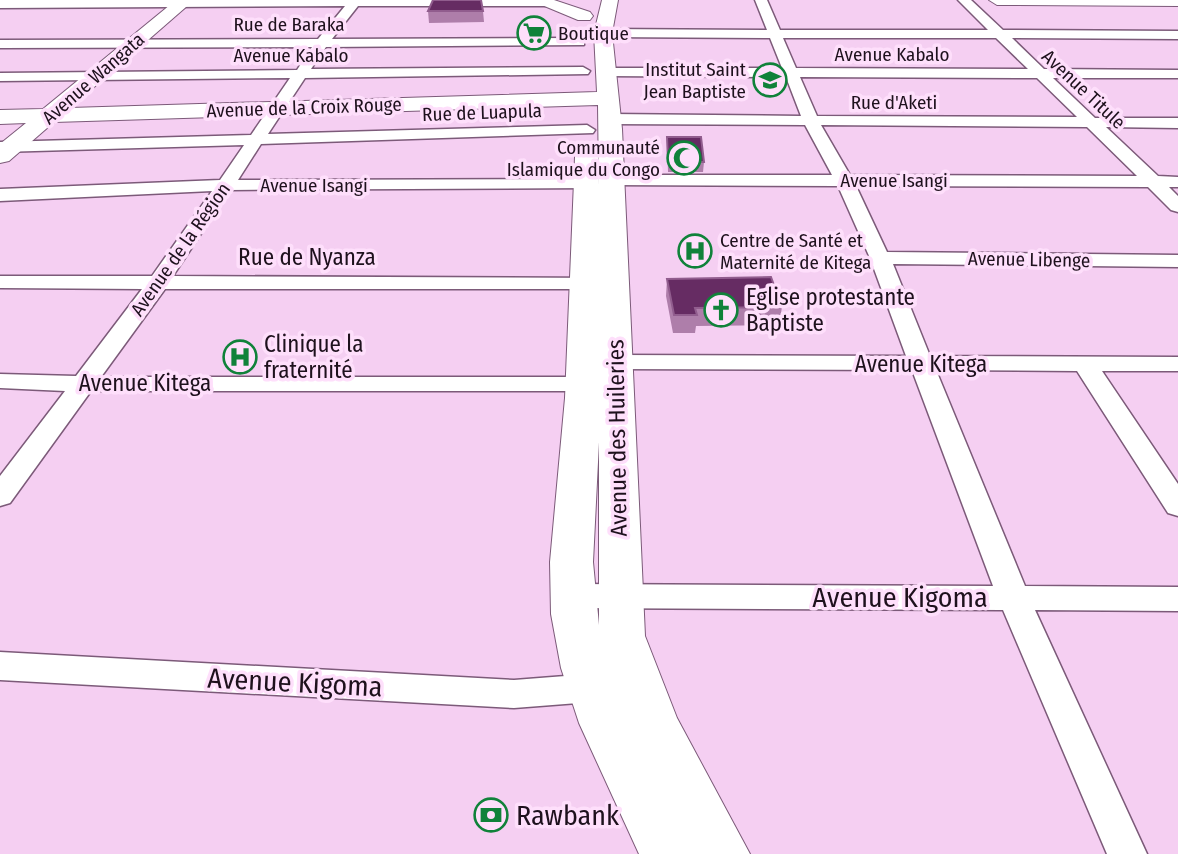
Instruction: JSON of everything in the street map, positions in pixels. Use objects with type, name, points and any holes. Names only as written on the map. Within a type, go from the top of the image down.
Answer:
[{"type":"main road","points":[[542,1],[598,54]]},
{"type":"street","points":[[761,0],[812,123],[844,180],[880,258],[1013,597],[1127,854]]},
{"type":"street","name":"Avenue Titule","points":[[964,0],[1178,206]]},
{"type":"street","points":[[997,0],[1176,1]]},
{"type":"street","points":[[0,4],[542,1]]},
{"type":"street","name":"Avenue Wangata","points":[[4,150],[51,115],[131,43],[183,2]]},
{"type":"street","name":"Avenue de la Région","points":[[0,496],[158,282],[323,43],[355,3]]},
{"type":"street","points":[[598,54],[657,33],[1178,35]]},
{"type":"street","name":"Rue de Baraka","points":[[0,44],[323,43],[598,54]]},
{"type":"street","name":"Avenue Kabalo","points":[[0,77],[302,73],[598,54],[789,72],[1178,74]]},
{"type":"street","name":"Avenue de la Croix Rouge","points":[[0,117],[278,108],[598,54]]},
{"type":"street","name":"Rue d'Aketi","points":[[598,54],[812,123],[1178,123]]},
{"type":"street","name":"Rue de Luapula","points":[[4,150],[258,140],[598,54]]},
{"type":"street","name":"Avenue des Huileries","points":[[598,54],[599,373],[621,596],[622,636],[636,683],[722,854]]},
{"type":"street","name":"Avenue Isangi","points":[[0,195],[224,185],[844,180],[1178,182]]},
{"type":"street","name":"Avenue Libenge","points":[[880,258],[1178,261]]},
{"type":"street","name":"Rue de Nyanza","points":[[0,282],[599,284]]},
{"type":"street","name":"Avenue Kitega","points":[[0,381],[82,384],[599,373],[663,363],[1178,364]]},
{"type":"street","points":[[1085,364],[1178,506]]},
{"type":"street","name":"Avenue des Huileries","points":[[599,373],[573,596],[578,638],[591,688],[613,748],[668,854]]},
{"type":"street","name":"Avenue Kigoma","points":[[573,596],[1178,599]]},
{"type":"street","name":"Avenue Kigoma","points":[[0,666],[514,694],[591,688]]},
{"type":"building","points":[[433,0],[481,0],[483,11],[428,11]]},
{"type":"building","points":[[667,137],[701,137],[704,162],[668,161]]},
{"type":"building","points":[[771,277],[782,307],[695,308],[697,315],[674,315],[667,279]]},
{"type":"place","name":"Boutique","points":[[534,33]]},
{"type":"place","name":"Institut Saint Jean Baptiste","points":[[770,80]]},
{"type":"place","name":"Communauté Islamique du Congo","points":[[684,158]]},
{"type":"place","name":"Centre de Santé et Maternité de Kitega","points":[[695,251]]},
{"type":"place","name":"Eglise protestante Baptiste","points":[[721,310]]},
{"type":"place","name":"Clinique la fraternité","points":[[240,357]]},
{"type":"place","name":"Rawbank","points":[[491,815]]}]
